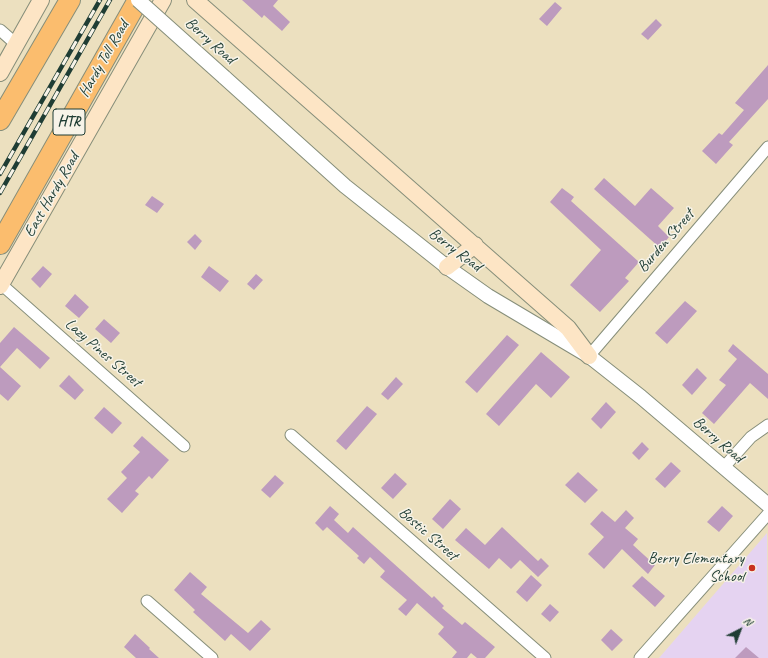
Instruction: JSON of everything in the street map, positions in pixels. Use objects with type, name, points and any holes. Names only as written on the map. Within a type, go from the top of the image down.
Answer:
[{"type":"highway","points":[[0,120],[70,0]]},
{"type":"highway","name":"Hardy Toll Road","points":[[0,244],[138,0]]},
{"type":"main road","points":[[0,73],[41,0]]},
{"type":"main road","name":"East Hardy Road","points":[[1,285],[162,0]]},
{"type":"main road","points":[[194,0],[568,328],[589,356]]},
{"type":"main road","points":[[447,267],[475,246]]},
{"type":"street","name":"Berry Road","points":[[138,0],[345,186],[447,267],[488,296],[589,356],[641,397],[768,505]]},
{"type":"street","points":[[0,30],[16,44]]},
{"type":"street","name":"Burden Street","points":[[589,356],[768,147]]},
{"type":"street","name":"Lazy Pines Street","points":[[1,285],[184,446]]},
{"type":"street","points":[[724,467],[751,437],[768,425]]},
{"type":"street","name":"Bostic Street","points":[[290,435],[545,658]]},
{"type":"street","points":[[640,658],[768,514]]},
{"type":"street","points":[[147,600],[212,658]]},
{"type":"shaded area","name":"Berry Elementary School","points":[[767,533],[768,658],[659,658]]},
{"type":"building","points":[[242,0],[278,0],[273,6],[290,22],[282,31],[264,15],[262,18]]},
{"type":"building","points":[[555,2],[562,8],[547,26],[539,19]]},
{"type":"building","points":[[656,19],[662,25],[648,40],[641,34]]},
{"type":"building","points":[[768,65],[768,99],[729,142],[733,145],[716,164],[702,151],[719,133],[722,135],[744,110],[735,103]]},
{"type":"building","points":[[604,178],[635,206],[651,188],[674,208],[658,226],[669,237],[660,248],[594,189]]},
{"type":"building","points":[[562,188],[574,197],[571,201],[639,262],[625,278],[629,281],[600,312],[570,285],[601,250],[550,202]]},
{"type":"building","points":[[152,196],[164,204],[157,213],[145,205]]},
{"type":"building","points":[[195,234],[202,241],[195,250],[187,242]]},
{"type":"building","points":[[43,266],[52,274],[40,288],[31,279]]},
{"type":"building","points":[[209,266],[229,281],[220,292],[201,277]]},
{"type":"building","points":[[256,274],[263,280],[254,290],[247,284]]},
{"type":"building","points":[[75,294],[89,307],[79,318],[65,306]]},
{"type":"building","points":[[685,301],[697,311],[667,344],[655,333]]},
{"type":"building","points":[[104,319],[120,333],[111,343],[95,329]]},
{"type":"building","points":[[14,327],[50,358],[40,369],[17,348],[0,367],[0,343]]},
{"type":"building","points":[[507,335],[519,345],[477,393],[465,382]]},
{"type":"building","points":[[733,344],[768,374],[768,399],[750,383],[714,424],[702,413],[726,385],[719,380],[737,359],[728,351]]},
{"type":"building","points":[[541,352],[570,377],[551,398],[536,384],[499,426],[486,414]]},
{"type":"building","points":[[0,367],[21,386],[8,401],[0,394]]},
{"type":"building","points":[[697,368],[707,378],[692,395],[682,385]]},
{"type":"building","points":[[69,375],[84,390],[75,400],[59,386]]},
{"type":"building","points":[[396,377],[403,384],[388,400],[381,394]]},
{"type":"building","points":[[606,402],[616,412],[601,429],[591,419]]},
{"type":"building","points":[[367,406],[377,414],[346,450],[336,441]]},
{"type":"building","points":[[104,407],[122,423],[112,434],[94,418]]},
{"type":"building","points":[[142,436],[169,460],[152,479],[149,476],[135,491],[139,494],[122,513],[107,499],[127,478],[121,472],[140,452],[133,446]]},
{"type":"building","points":[[642,442],[649,449],[639,460],[632,453]]},
{"type":"building","points":[[671,462],[681,471],[665,488],[655,479]]},
{"type":"building","points":[[578,472],[598,490],[585,503],[565,485]]},
{"type":"building","points":[[395,473],[407,484],[393,499],[381,488]]},
{"type":"building","points":[[275,475],[284,483],[270,498],[261,490]]},
{"type":"building","points":[[450,499],[461,509],[443,529],[432,519]]},
{"type":"building","points":[[330,506],[339,514],[334,520],[348,533],[353,527],[432,598],[434,596],[444,606],[442,608],[462,625],[465,622],[495,647],[485,658],[477,658],[471,653],[467,658],[452,658],[457,652],[438,634],[444,627],[417,603],[406,616],[398,609],[407,600],[380,577],[385,571],[370,557],[364,564],[357,558],[359,556],[327,527],[323,531],[315,523]]},
{"type":"building","points":[[722,506],[733,516],[719,532],[707,522]]},
{"type":"building","points":[[626,510],[634,518],[625,528],[638,539],[633,545],[655,565],[648,574],[622,549],[604,569],[588,554],[604,537],[590,524],[602,511],[615,522]]},
{"type":"building","points":[[502,527],[538,561],[541,558],[549,566],[538,577],[520,560],[511,569],[499,558],[489,569],[455,540],[466,528],[485,545]]},
{"type":"building","points":[[190,572],[207,587],[201,594],[248,633],[261,620],[271,629],[250,651],[231,634],[225,641],[193,612],[195,610],[174,590]]},
{"type":"building","points":[[531,575],[542,585],[527,602],[516,592]]},
{"type":"building","points":[[642,576],[665,596],[655,607],[632,586]]},
{"type":"building","points":[[550,604],[559,612],[550,622],[541,614]]},
{"type":"building","points":[[611,629],[623,640],[612,651],[601,640]]},
{"type":"building","points":[[135,634],[159,658],[136,658],[124,647]]},
{"type":"building","points":[[746,647],[759,658],[735,658]]},
{"type":"railway","points":[[0,174],[100,0]]},
{"type":"railway","points":[[0,193],[110,0]]},
{"type":"place","name":"Berry Elementary School","points":[[752,568]]}]
